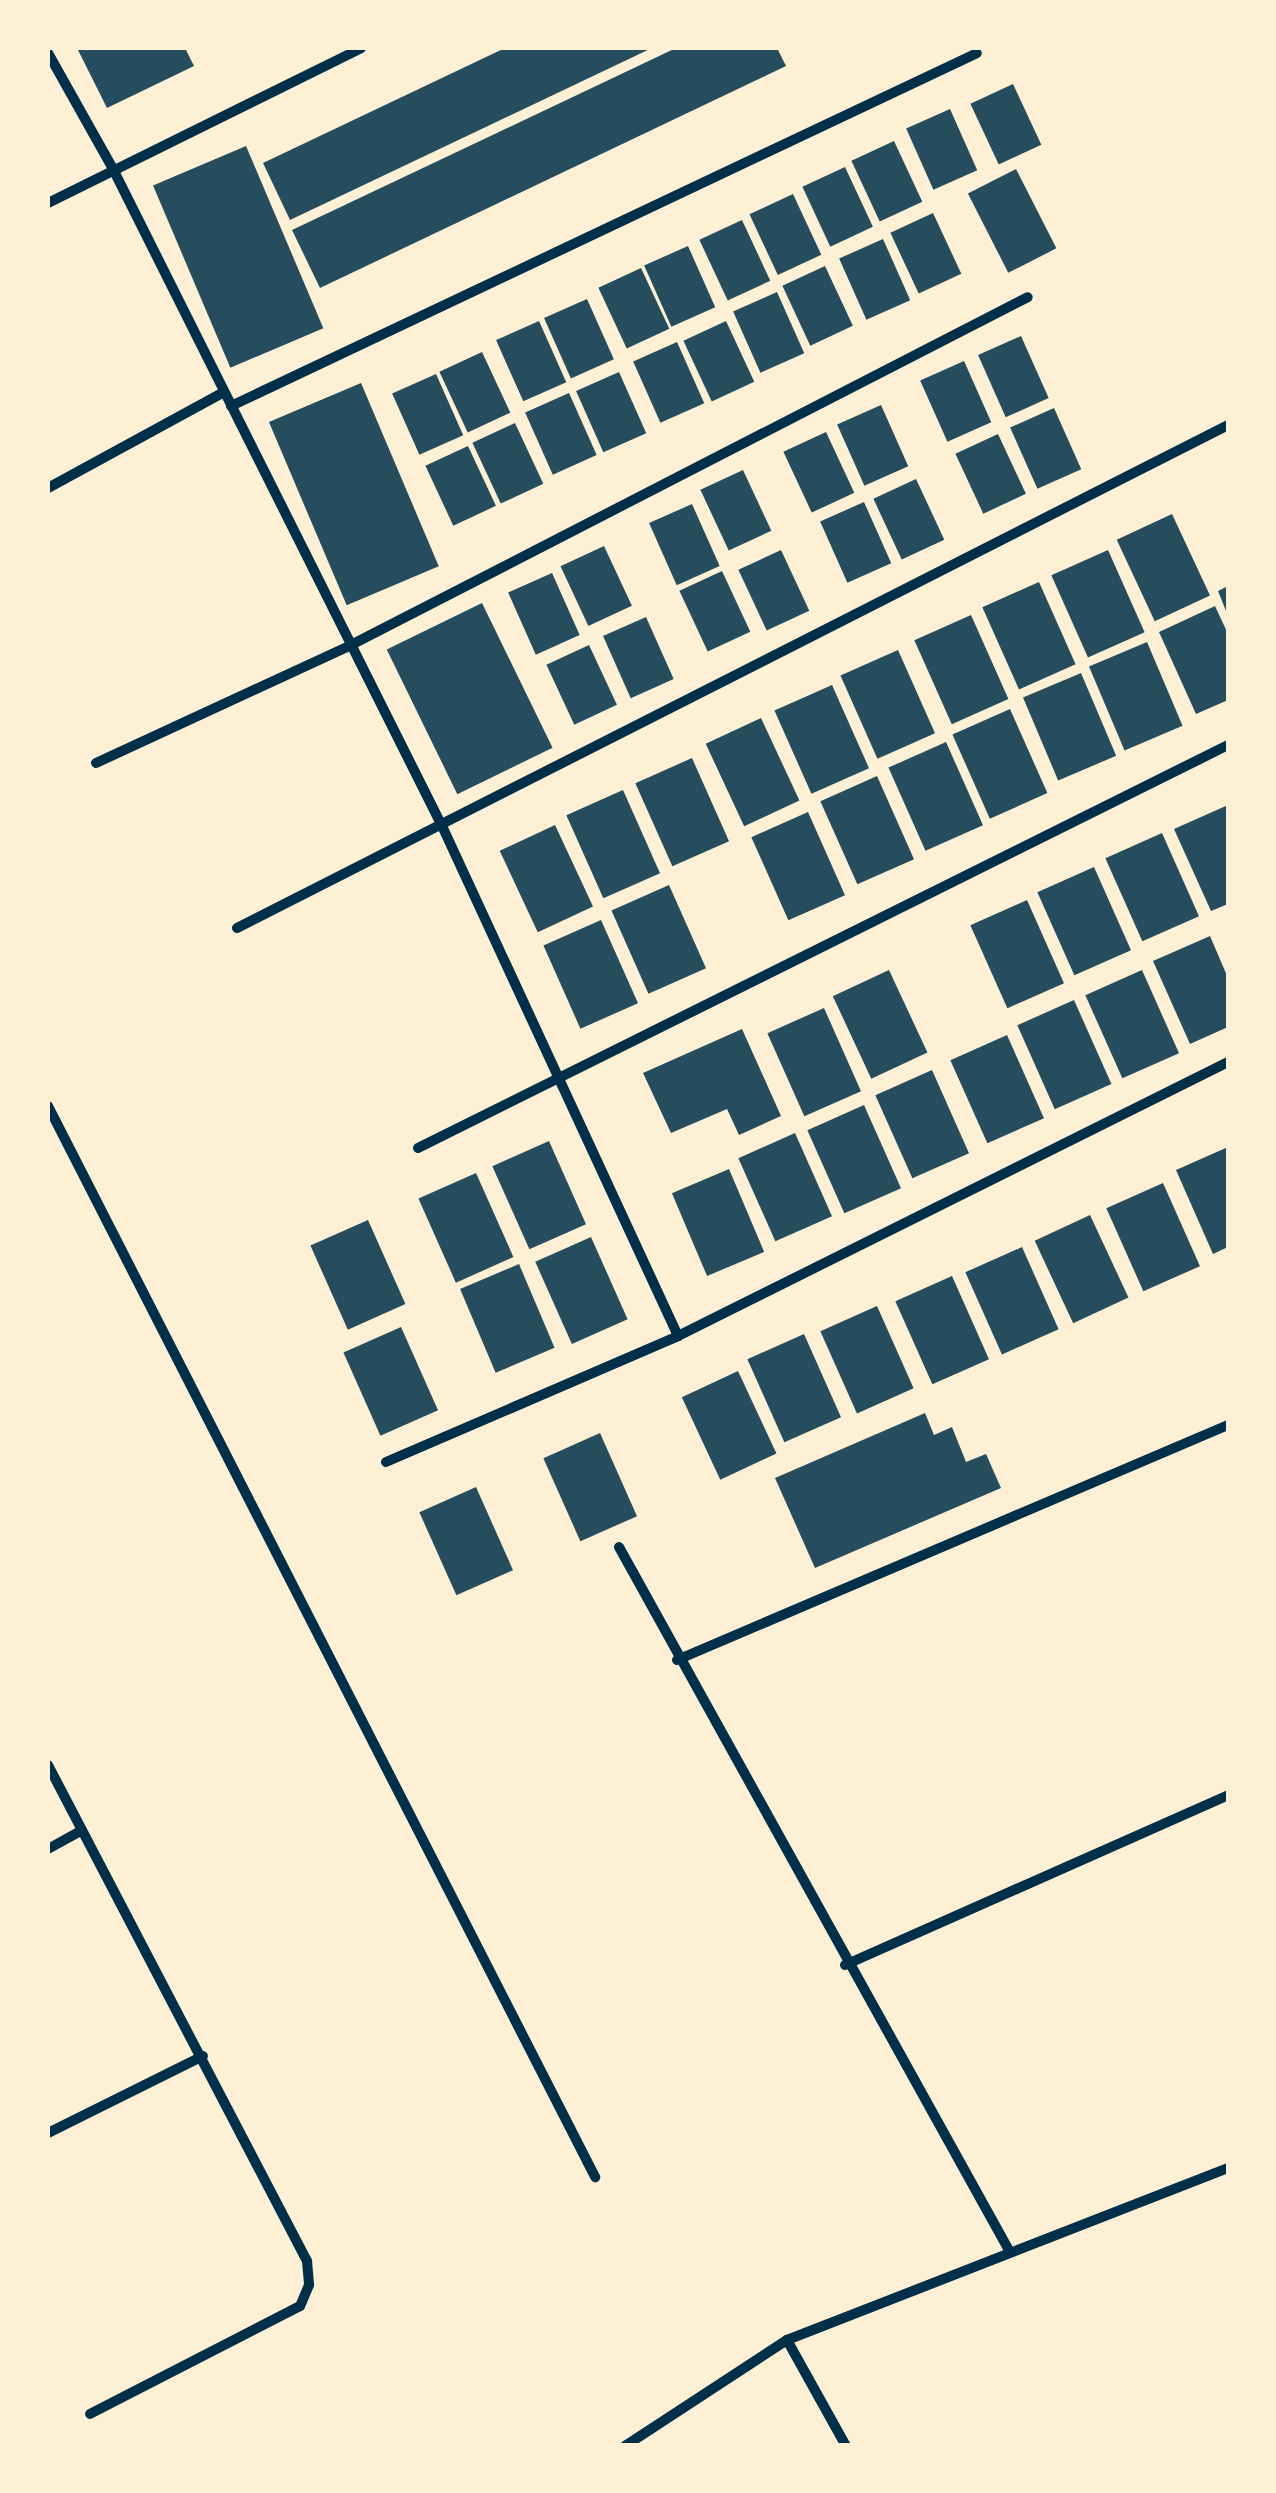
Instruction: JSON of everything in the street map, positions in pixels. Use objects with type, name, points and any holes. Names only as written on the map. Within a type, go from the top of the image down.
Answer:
[{"type":"street","points":[[48,203],[361,48]]},
{"type":"street","points":[[231,406],[977,53]]},
{"type":"street","points":[[48,54],[113,169],[349,646],[444,828],[678,1336]]},
{"type":"street","points":[[96,763],[349,646],[1028,297]]},
{"type":"street","points":[[48,488],[224,392]]},
{"type":"street","points":[[238,928],[444,828],[1228,425]]},
{"type":"street","points":[[418,1148],[561,1082],[1228,745]]},
{"type":"street","points":[[386,1462],[678,1336],[1228,1062]]},
{"type":"street","points":[[48,1106],[595,2178]]},
{"type":"street","points":[[677,1660],[1228,1424]]},
{"type":"street","points":[[619,1547],[846,1965],[1010,2252]]},
{"type":"street","points":[[48,1766],[204,2056],[307,2262],[309,2285],[300,2306],[90,2414]]},
{"type":"street","points":[[846,1965],[1228,1796]]},
{"type":"street","points":[[48,1849],[80,1831]]},
{"type":"street","points":[[48,2134],[204,2056]]},
{"type":"street","points":[[625,2446],[787,2340],[1228,2168]]},
{"type":"street","points":[[787,2340],[846,2446]]},
{"type":"building","points":[[77,48],[185,48],[194,66],[107,108]]},
{"type":"building","points":[[505,48],[652,48],[290,220],[263,163]]},
{"type":"building","points":[[676,48],[777,48],[786,66],[320,288],[292,230]]},
{"type":"building","points":[[1013,84],[1041,145],[999,165],[970,104]]},
{"type":"building","points":[[950,109],[977,170],[933,190],[906,129]]},
{"type":"building","points":[[894,141],[922,202],[880,222],[851,161]]},
{"type":"building","points":[[246,146],[323,328],[230,368],[153,185]]},
{"type":"building","points":[[845,167],[873,227],[830,247],[802,187]]},
{"type":"building","points":[[1016,169],[1056,248],[1008,273],[968,194]]},
{"type":"building","points":[[793,194],[821,255],[778,275],[749,214]]},
{"type":"building","points":[[933,213],[961,274],[919,294],[890,233]]},
{"type":"building","points":[[742,220],[770,281],[728,301],[699,240]]},
{"type":"building","points":[[883,239],[910,300],[866,320],[839,259]]},
{"type":"building","points":[[688,246],[715,307],[671,327],[644,266]]},
{"type":"building","points":[[825,266],[853,326],[810,346],[782,286]]},
{"type":"building","points":[[641,268],[669,329],[627,349],[598,288]]},
{"type":"building","points":[[777,292],[804,353],[760,373],[733,312]]},
{"type":"building","points":[[587,299],[614,359],[571,378],[544,318]]},
{"type":"building","points":[[539,321],[566,382],[523,401],[496,340]]},
{"type":"building","points":[[726,321],[754,382],[712,402],[683,341]]},
{"type":"building","points":[[1021,336],[1049,398],[1006,417],[978,355]]},
{"type":"building","points":[[677,342],[704,403],[660,423],[633,362]]},
{"type":"building","points":[[482,352],[510,413],[468,433],[439,372]]},
{"type":"building","points":[[964,361],[991,422],[947,442],[920,381]]},
{"type":"building","points":[[619,372],[646,433],[603,452],[576,391]]},
{"type":"building","points":[[436,374],[463,435],[419,455],[392,394]]},
{"type":"building","points":[[361,383],[439,566],[347,605],[269,422]]},
{"type":"building","points":[[569,393],[597,455],[553,475],[525,413]]},
{"type":"building","points":[[881,405],[908,466],[864,486],[837,425]]},
{"type":"building","points":[[1054,408],[1081,469],[1037,489],[1010,428]]},
{"type":"building","points":[[515,423],[543,484],[501,504],[472,443]]},
{"type":"building","points":[[826,432],[854,493],[812,513],[783,452]]},
{"type":"building","points":[[998,434],[1026,494],[983,514],[955,454]]},
{"type":"building","points":[[468,446],[496,506],[453,526],[425,466]]},
{"type":"building","points":[[743,470],[771,531],[729,551],[700,490]]},
{"type":"building","points":[[916,479],[944,540],[902,560],[873,499]]},
{"type":"building","points":[[864,502],[891,563],[847,583],[820,522]]},
{"type":"building","points":[[692,504],[720,566],[677,585],[649,523]]},
{"type":"building","points":[[1172,514],[1210,596],[1155,621],[1117,540]]},
{"type":"building","points":[[604,546],[632,606],[588,626],[560,566]]},
{"type":"building","points":[[781,550],[809,611],[767,631],[738,570]]},
{"type":"building","points":[[1108,550],[1145,632],[1088,657],[1051,575]]},
{"type":"building","points":[[722,571],[750,632],[708,652],[679,591]]},
{"type":"building","points":[[552,573],[580,635],[536,655],[508,593]]},
{"type":"building","points":[[1039,582],[1076,664],[1019,689],[982,607]]},
{"type":"building","points":[[1228,586],[1228,616],[1218,591]]},
{"type":"building","points":[[482,603],[553,748],[457,794],[387,649]]},
{"type":"building","points":[[1215,606],[1228,634],[1228,700],[1196,714],[1159,632]]},
{"type":"building","points":[[971,615],[1008,699],[952,724],[914,640]]},
{"type":"building","points":[[646,617],[674,679],[631,698],[603,636]]},
{"type":"building","points":[[1147,642],[1183,726],[1125,750],[1089,667]]},
{"type":"building","points":[[589,645],[617,705],[574,725],[546,665]]},
{"type":"building","points":[[898,650],[935,733],[877,759],[840,676]]},
{"type":"building","points":[[1081,673],[1116,756],[1058,780],[1023,698]]},
{"type":"building","points":[[832,685],[869,768],[811,794],[774,711]]},
{"type":"building","points":[[1010,709],[1047,793],[990,819],[952,735]]},
{"type":"building","points":[[761,718],[799,800],[744,826],[706,744]]},
{"type":"building","points":[[946,742],[983,825],[925,851],[888,768]]},
{"type":"building","points":[[692,758],[729,841],[672,866],[635,783]]},
{"type":"building","points":[[877,776],[914,859],[857,884],[820,801]]},
{"type":"building","points":[[623,790],[660,873],[603,898],[566,815]]},
{"type":"building","points":[[1228,805],[1228,904],[1211,911],[1174,829]]},
{"type":"building","points":[[808,812],[845,895],[788,920],[751,837]]},
{"type":"building","points":[[555,825],[593,907],[538,932],[500,851]]},
{"type":"building","points":[[1162,833],[1199,916],[1142,941],[1105,858]]},
{"type":"building","points":[[1094,867],[1131,950],[1074,975],[1037,892]]},
{"type":"building","points":[[669,885],[706,968],[648,994],[611,911]]},
{"type":"building","points":[[1027,900],[1064,983],[1007,1008],[970,925]]},
{"type":"building","points":[[601,920],[638,1003],[580,1029],[543,946]]},
{"type":"building","points":[[1210,936],[1228,978],[1228,1027],[1190,1044],[1153,961]]},
{"type":"building","points":[[889,970],[927,1052],[871,1079],[833,996]]},
{"type":"building","points":[[1142,970],[1179,1053],[1122,1078],[1085,995]]},
{"type":"building","points":[[1074,1000],[1111,1084],[1055,1109],[1017,1025]]},
{"type":"building","points":[[824,1008],[861,1091],[804,1116],[767,1033]]},
{"type":"building","points":[[742,1029],[781,1116],[739,1135],[727,1109],[671,1133],[643,1073]]},
{"type":"building","points":[[1007,1035],[1044,1118],[987,1143],[950,1060]]},
{"type":"building","points":[[932,1070],[969,1153],[912,1178],[875,1095]]},
{"type":"building","points":[[864,1105],[901,1188],[844,1213],[807,1130]]},
{"type":"building","points":[[795,1133],[832,1216],[775,1241],[738,1158]]},
{"type":"building","points":[[549,1141],[586,1224],[529,1249],[492,1166]]},
{"type":"building","points":[[1228,1147],[1228,1247],[1213,1254],[1176,1170]]},
{"type":"building","points":[[729,1169],[764,1252],[707,1276],[672,1193]]},
{"type":"building","points":[[476,1173],[513,1257],[456,1283],[418,1199]]},
{"type":"building","points":[[1163,1183],[1200,1266],[1143,1291],[1106,1208]]},
{"type":"building","points":[[1090,1215],[1128,1297],[1073,1323],[1035,1241]]},
{"type":"building","points":[[368,1220],[405,1304],[348,1330],[310,1246]]},
{"type":"building","points":[[591,1237],[628,1319],[572,1344],[535,1262]]},
{"type":"building","points":[[1022,1247],[1059,1329],[1002,1354],[965,1272]]},
{"type":"building","points":[[519,1264],[555,1348],[496,1373],[460,1289]]},
{"type":"building","points":[[952,1276],[989,1359],[932,1384],[895,1301]]},
{"type":"building","points":[[877,1306],[914,1388],[857,1413],[820,1331]]},
{"type":"building","points":[[401,1327],[438,1410],[380,1436],[343,1353]]},
{"type":"building","points":[[804,1334],[841,1417],[784,1442],[747,1359]]},
{"type":"building","points":[[738,1371],[776,1453],[720,1480],[682,1397]]},
{"type":"building","points":[[925,1413],[934,1435],[952,1427],[966,1462],[986,1454],[1001,1488],[815,1568],[775,1478]]},
{"type":"building","points":[[600,1433],[637,1516],[580,1541],[543,1458]]},
{"type":"building","points":[[476,1487],[513,1570],[456,1595],[419,1512]]}]
